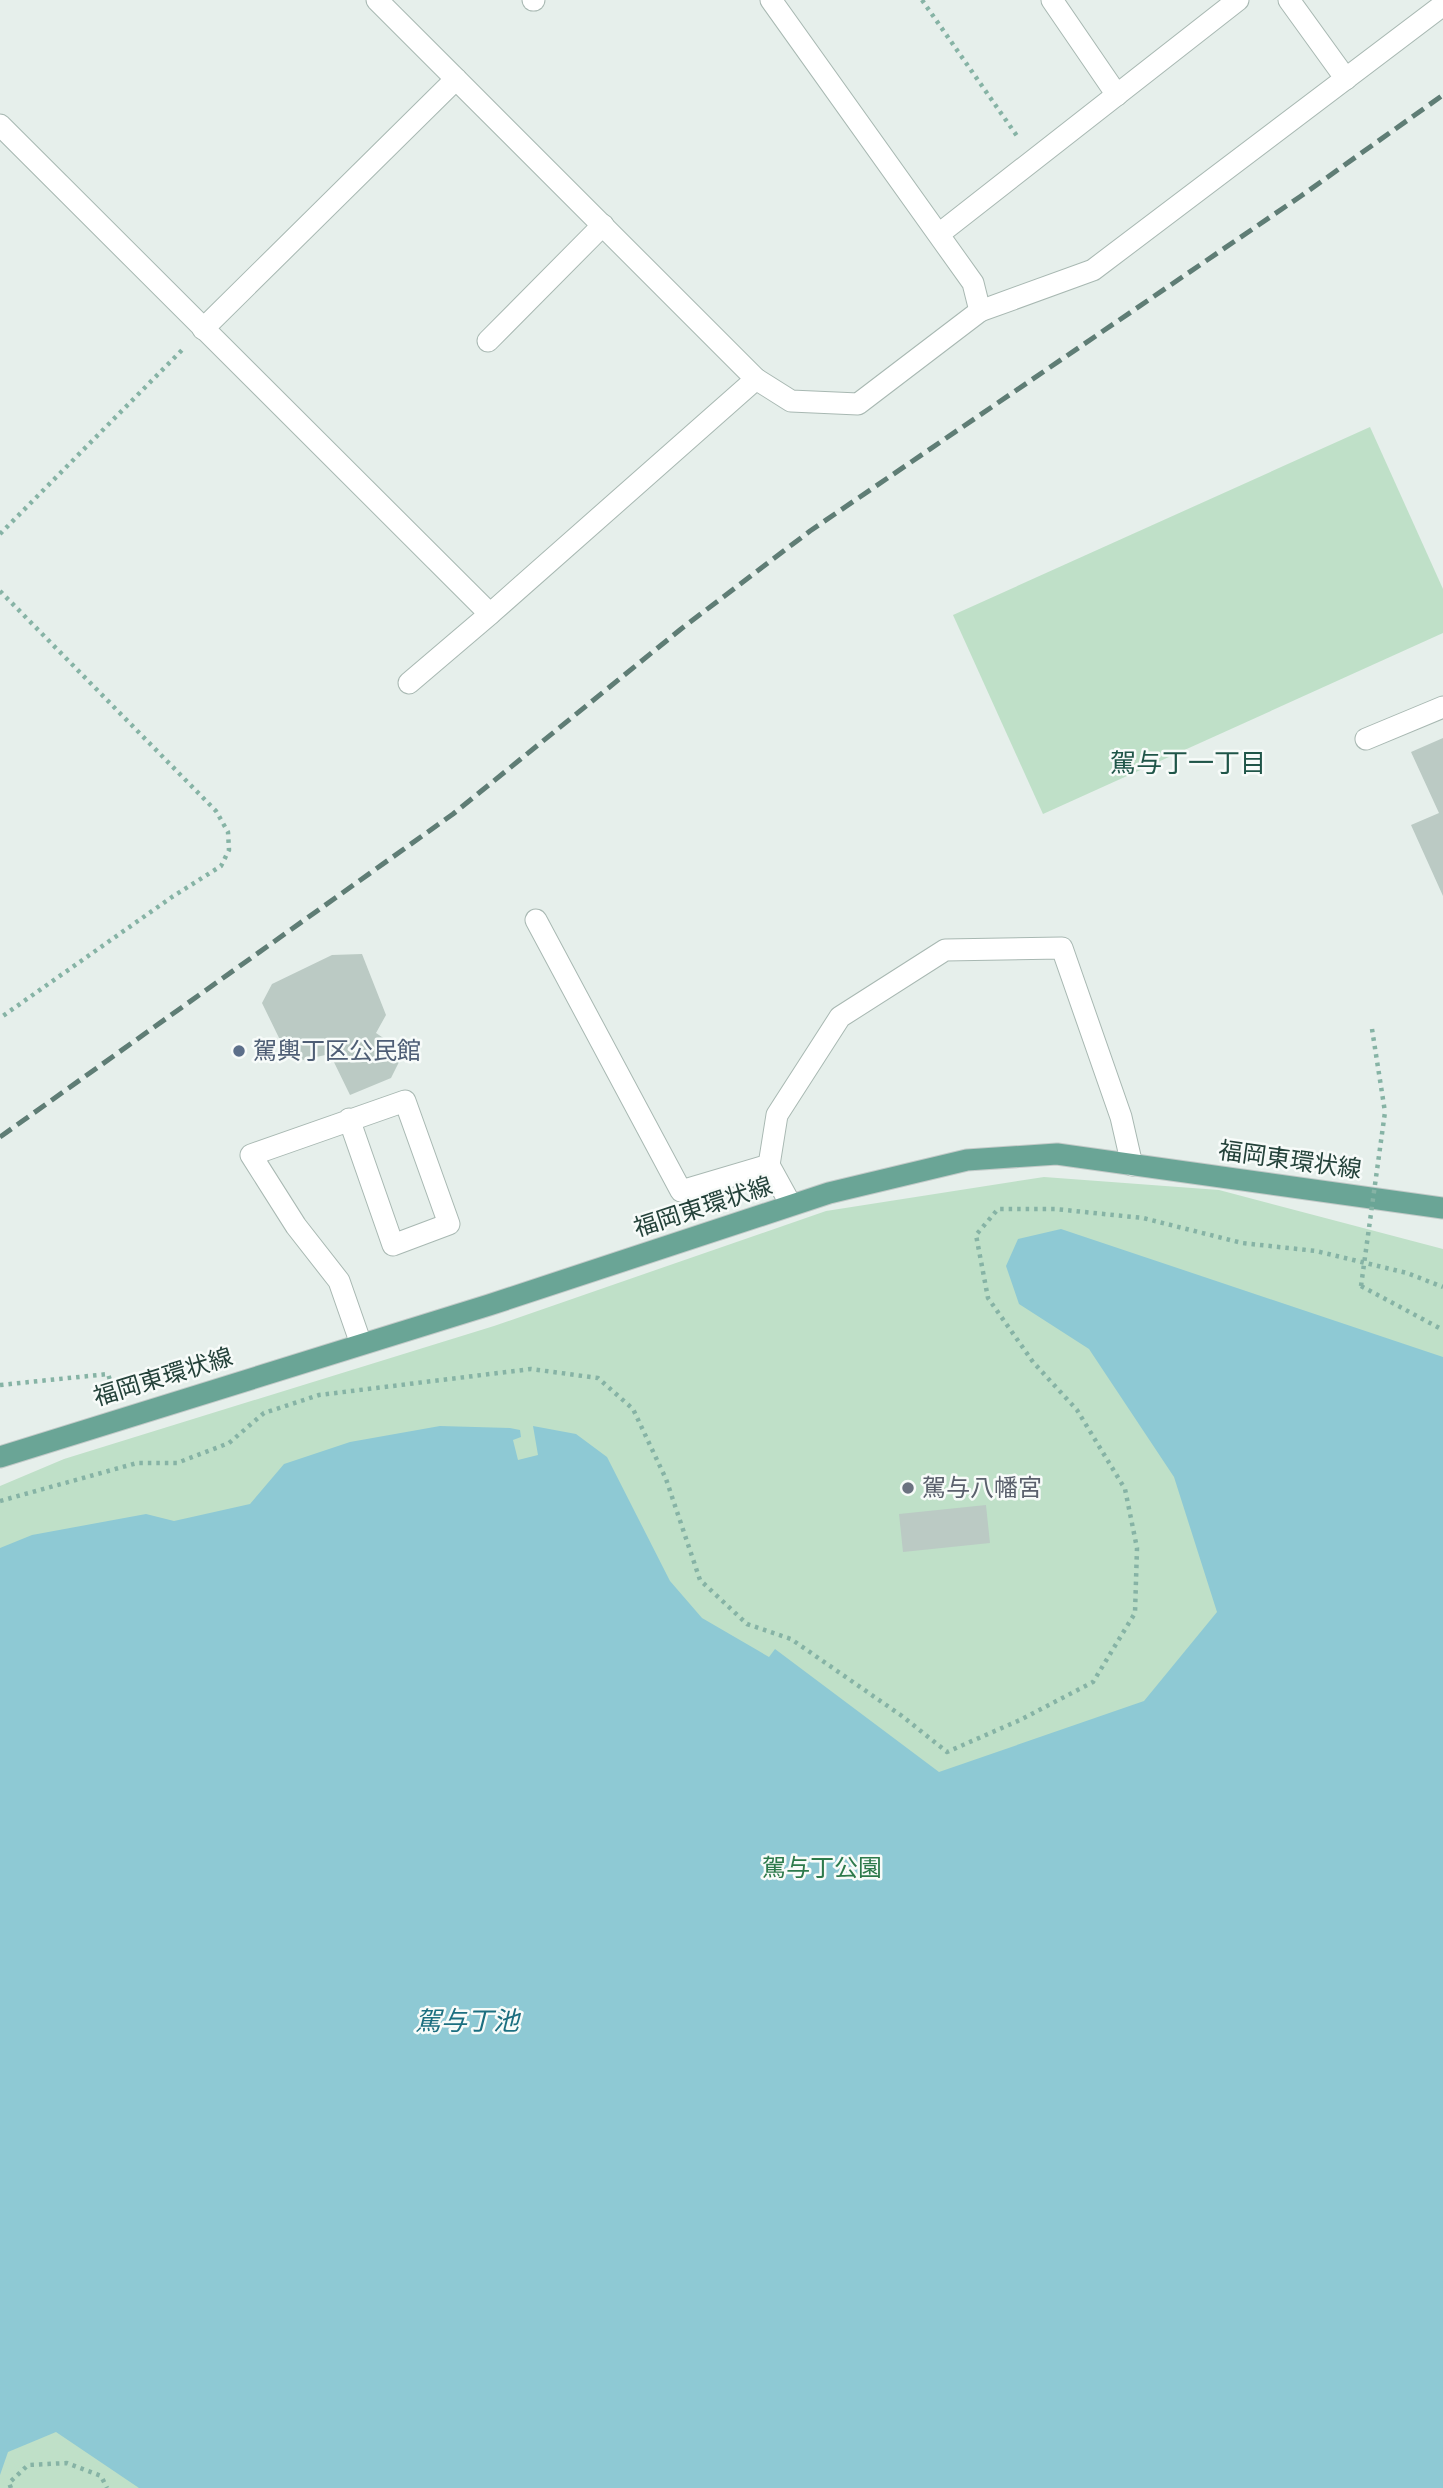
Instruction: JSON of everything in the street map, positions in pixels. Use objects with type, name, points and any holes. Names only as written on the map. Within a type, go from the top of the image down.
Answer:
[{"type":"main road","name":"福岡東環状線","points":[[0,1457],[791,1205],[967,1160],[1057,1154],[1443,1208]]},
{"type":"street","points":[[377,0],[757,379],[791,401],[858,404],[980,311],[1093,270],[1443,5]]},
{"type":"street","points":[[771,0],[973,283],[980,311]]},
{"type":"street","points":[[1052,0],[1117,95]]},
{"type":"street","points":[[939,234],[1238,0]]},
{"type":"street","points":[[1289,0],[1346,79]]},
{"type":"street","points":[[203,329],[456,79]]},
{"type":"street","points":[[0,125],[490,614]]},
{"type":"street","points":[[488,341],[603,225]]},
{"type":"street","points":[[409,683],[757,379]]},
{"type":"street","points":[[1366,740],[1443,707]]},
{"type":"street","points":[[537,920],[681,1191],[769,1165]]},
{"type":"street","points":[[791,1205],[769,1165],[777,1115],[840,1017],[945,950],[1062,948],[1121,1117],[1132,1165]]},
{"type":"street","points":[[349,1119],[393,1245],[449,1224],[405,1101],[349,1119],[251,1155],[296,1226],[339,1281],[361,1344]]},
{"type":"path","points":[[922,0],[1033,160]]},
{"type":"path","points":[[0,534],[203,329]]},
{"type":"path","points":[[0,591],[216,811],[228,832],[229,850],[221,866],[172,897],[0,1018]]},
{"type":"path","points":[[1372,1029],[1385,1112],[1361,1286],[1443,1330]]},
{"type":"path","points":[[0,1502],[137,1463],[177,1463],[229,1443],[264,1412],[319,1395],[531,1369],[598,1378],[633,1409],[666,1479],[700,1580],[747,1624],[791,1639],[902,1716],[947,1752],[1020,1720],[1093,1682],[1135,1614],[1137,1548],[1125,1489],[1077,1410],[1033,1362],[988,1298],[976,1235],[998,1209],[1055,1209],[1143,1218],[1242,1242],[1316,1251],[1407,1273],[1443,1287]]},
{"type":"path","points":[[0,1385],[108,1374],[121,1417]]},
{"type":"path","points":[[11,2488],[9,2483],[28,2465],[67,2463],[101,2476],[107,2488]]},
{"type":"green space","points":[[1370,427],[1443,589],[1443,633],[1043,814],[953,615]]},
{"type":"green space","name":"駕与丁池","points":[[1044,1177],[1219,1190],[1443,1249],[1443,2488],[0,2488],[0,1486],[64,1459],[494,1326],[826,1211]]},
{"type":"water","name":"駕与丁池","points":[[1061,1229],[1443,1357],[1443,2488],[139,2488],[56,2432],[8,2452],[0,2475],[0,1548],[32,1535],[146,1514],[174,1521],[250,1504],[284,1464],[350,1442],[440,1426],[510,1428],[520,1430],[521,1437],[513,1440],[518,1460],[538,1455],[533,1426],[576,1434],[607,1457],[670,1581],[702,1618],[769,1657],[775,1649],[939,1772],[1144,1701],[1217,1612],[1174,1477],[1089,1349],[1019,1304],[1006,1266],[1018,1239]]},
{"type":"building","points":[[1443,738],[1443,896],[1411,825],[1439,813],[1411,752]]},
{"type":"building","name":"駕輿丁区公民館","points":[[362,954],[386,1015],[376,1033],[404,1052],[391,1078],[350,1095],[330,1054],[298,1061],[282,1044],[262,1003],[272,984],[332,955]]},
{"type":"building","points":[[986,1505],[990,1543],[903,1552],[899,1514]]},
{"type":"railway","points":[[0,1137],[453,814],[681,629],[810,531],[1301,196],[1443,95]]},
{"type":"place","name":"駕輿丁区公民館","points":[[239,1051]]},
{"type":"place","name":"駕与八幡宮","points":[[908,1488]]},
{"type":"district","name":"駕与丁一丁目","points":[[1188,763]]},
{"type":"park label","name":"駕与丁公園","points":[[822,1868]]}]
